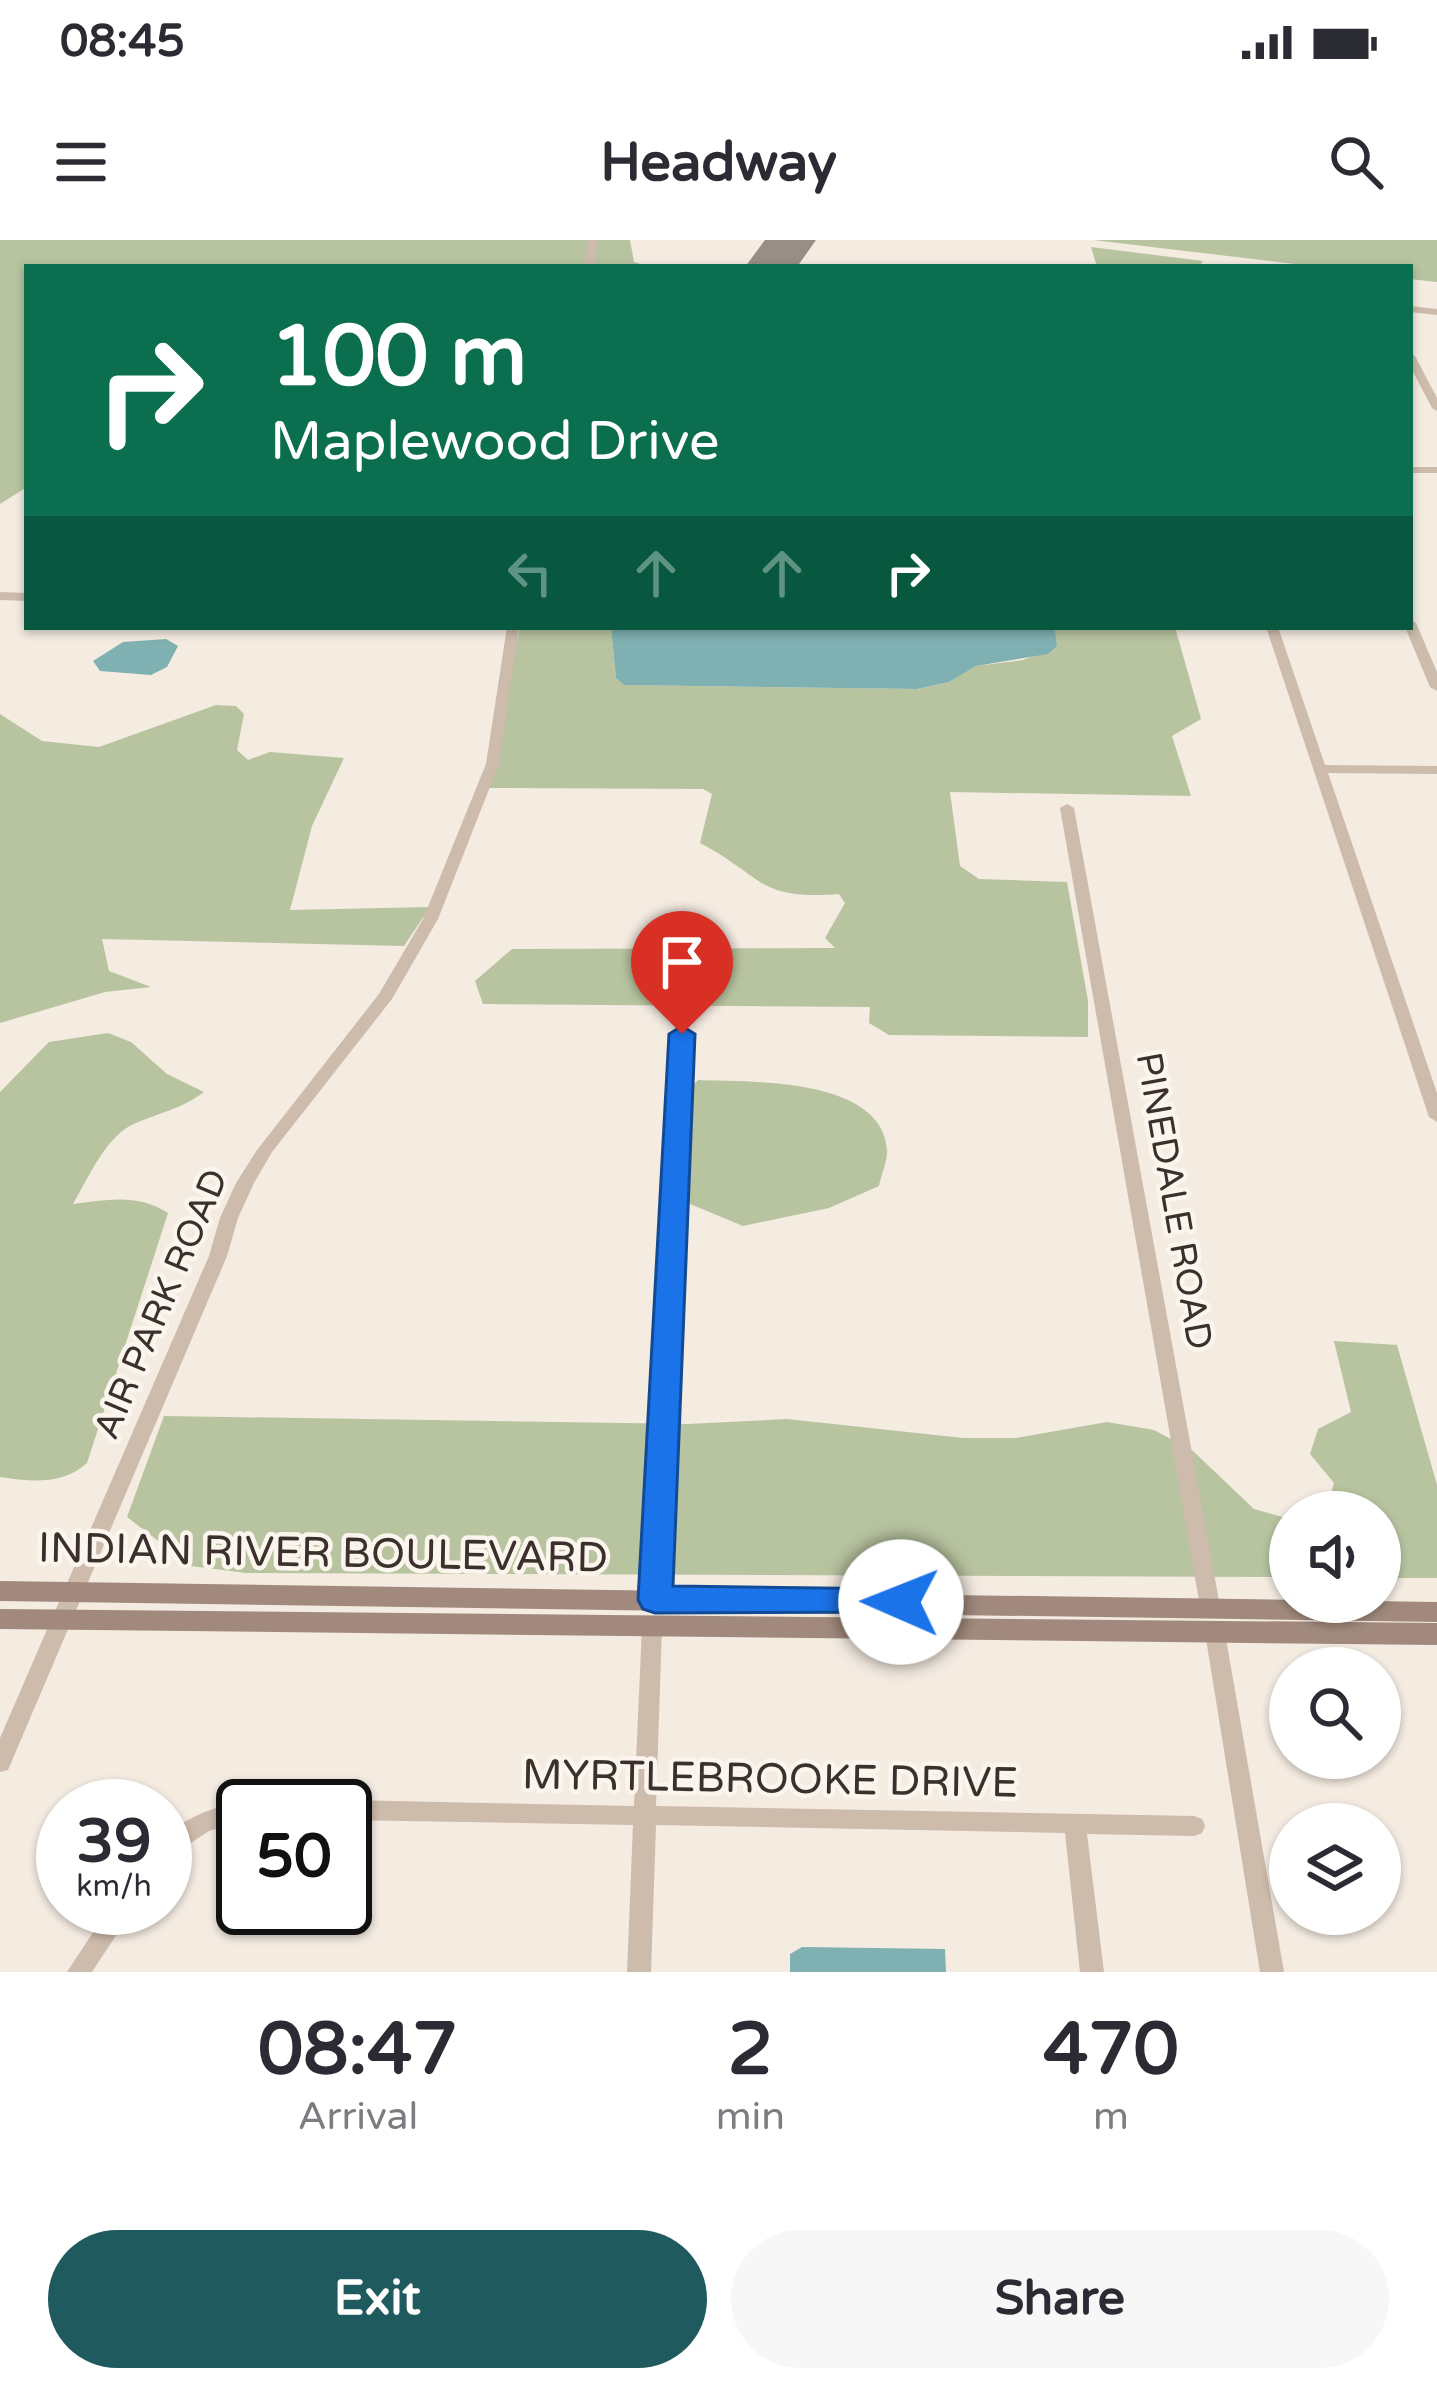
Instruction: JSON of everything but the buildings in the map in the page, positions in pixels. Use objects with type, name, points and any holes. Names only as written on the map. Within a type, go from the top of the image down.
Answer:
[{"type":"main road","name":"INDIAN RIVER BOULEVARD","points":[[0,1592],[653,1613],[1213,1620],[1437,1612]]},
{"type":"main road","name":"INDIAN RIVER BOULEVARD","points":[[0,1619],[608,1626],[653,1613],[664,1615],[700,1600],[1213,1620],[1437,1634]]},
{"type":"street","points":[[1413,362],[1437,408]]},
{"type":"street","name":"AIR PARK ROAD","points":[[0,1763],[218,1256],[242,1187],[325,1071],[384,1000],[432,921],[487,780],[512,630]]},
{"type":"street","points":[[1273,630],[1437,1117]]},
{"type":"street","points":[[1413,630],[1437,687]]},
{"type":"street","points":[[1320,770],[1437,770]]},
{"type":"street","name":"PINEDALE ROAD","points":[[1066,808],[1272,1972]]},
{"type":"street","points":[[639,1972],[682,1034]]},
{"type":"street","name":"MYRTLEBROOKE DRIVE","points":[[372,1811],[1194,1826]]},
{"type":"street","points":[[1075,1824],[1092,1972]]},
{"type":"street","points":[[79,1972],[104,1935]]},
{"type":"green space","points":[[0,240],[630,240],[634,262],[640,264],[24,264],[24,489],[0,504]]},
{"type":"green space","points":[[1093,240],[1437,240],[1437,282],[1413,279],[1413,264],[1295,264]]},
{"type":"green space","points":[[1091,247],[1203,261],[1201,264],[1096,264]]},
{"type":"green space","points":[[519,630],[611,630],[616,678],[624,685],[917,689],[949,682],[975,666],[1023,660],[1057,646],[1055,630],[1176,630],[1201,719],[1172,736],[1191,796],[950,792],[960,866],[979,879],[1067,882],[1088,1001],[1088,1037],[889,1035],[869,1023],[870,1007],[483,1004],[475,981],[512,949],[835,948],[825,938],[845,903],[839,894],[776,890],[700,843],[712,794],[703,789],[483,788]]},
{"type":"green space","points":[[216,705],[236,706],[244,714],[237,750],[248,760],[270,752],[344,758],[312,826],[290,910],[430,907],[404,946],[102,939],[109,971],[151,987],[105,992],[0,1023],[0,714],[42,741],[99,747]]},
{"type":"green space","points":[[108,1033],[131,1042],[167,1074],[204,1092],[125,1129],[99,1158],[73,1204],[133,1200],[168,1213],[87,1463],[57,1478],[0,1477],[0,1092],[49,1042]]},
{"type":"green space","points":[[698,1080],[810,1088],[862,1108],[879,1125],[887,1149],[879,1186],[829,1208],[743,1226],[690,1204],[667,1114]]},
{"type":"green space","points":[[1334,1341],[1397,1345],[1437,1485],[1437,1578],[1401,1578],[1401,1491],[1332,1491],[1334,1483],[1310,1454],[1318,1429],[1351,1412]]},
{"type":"green space","points":[[164,1416],[688,1424],[787,1419],[963,1438],[1016,1438],[1107,1422],[1154,1430],[1193,1451],[1254,1509],[1269,1513],[1269,1577],[246,1573],[191,1566],[127,1517]]},
{"type":"water","points":[[611,630],[1055,630],[1057,646],[1048,654],[976,666],[949,682],[917,689],[624,685],[616,678]]},
{"type":"water","points":[[166,639],[178,646],[167,667],[151,675],[100,671],[93,661],[123,642]]},
{"type":"water","points":[[802,1947],[945,1949],[946,1972],[790,1972],[790,1954]]},
{"type":"runway","points":[[773,264],[791,240]]},
{"type":"route","points":[[682,1034],[655,1600],[901,1602]]}]
